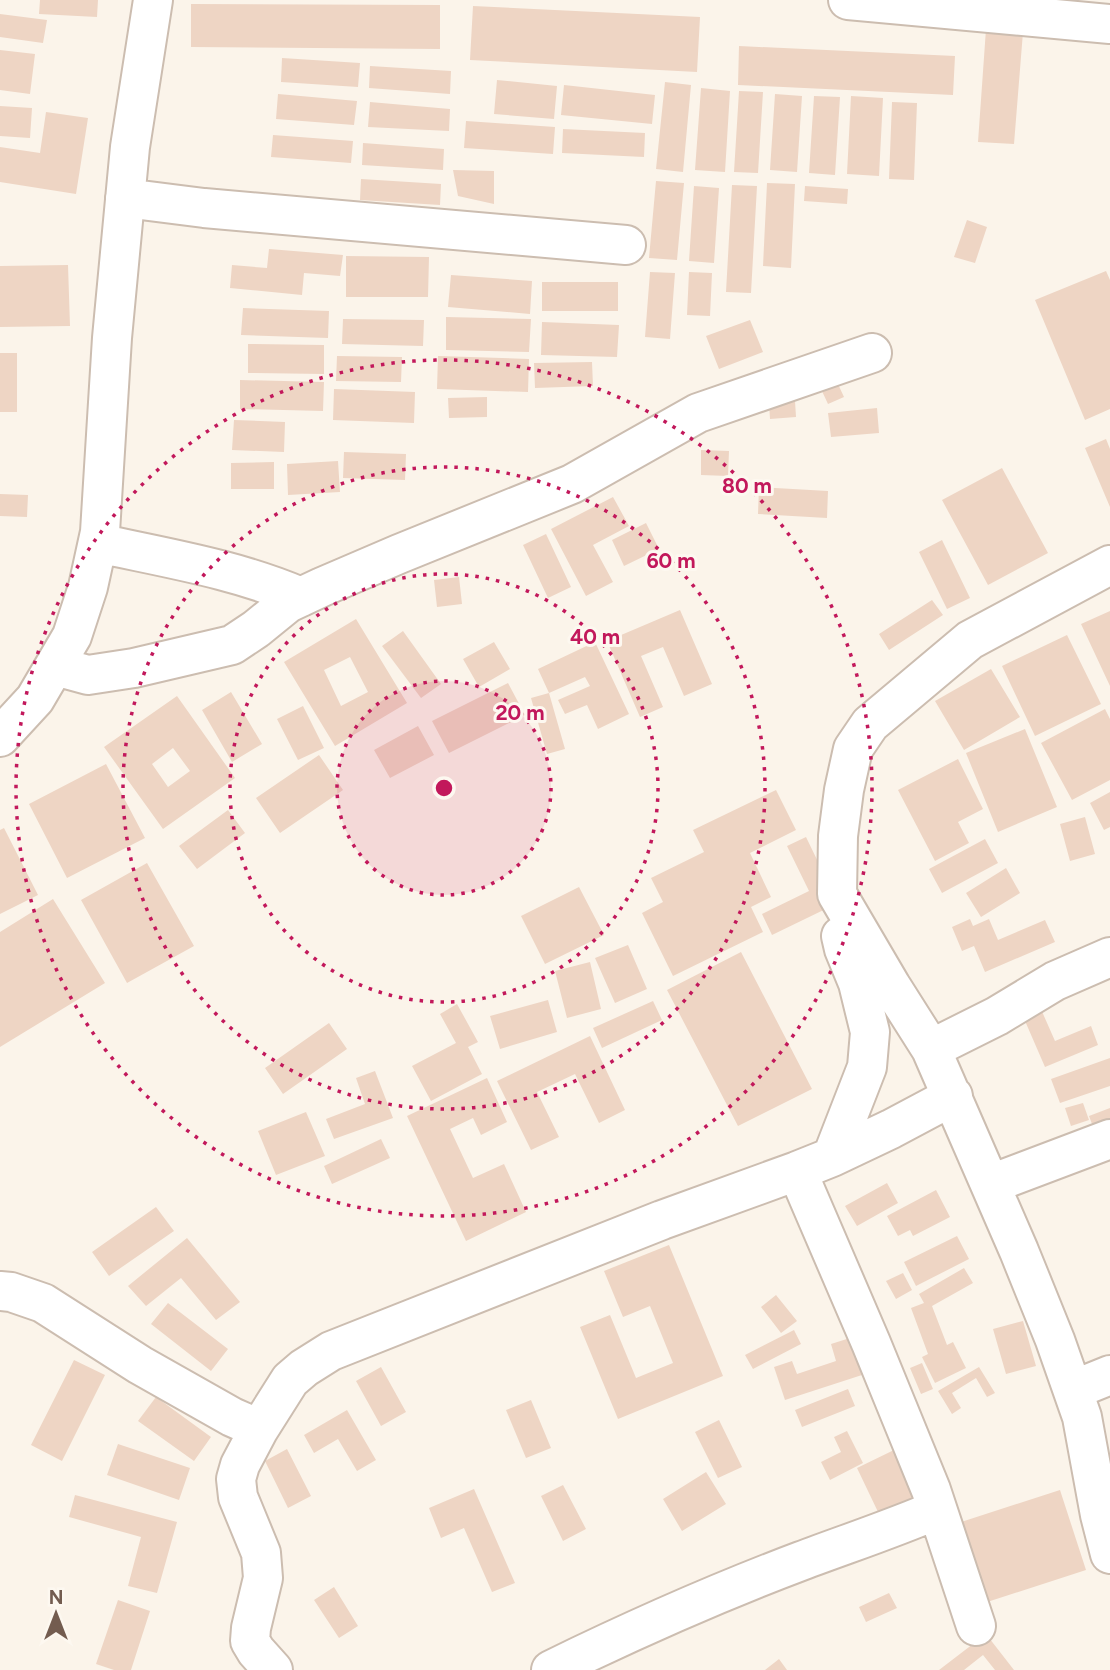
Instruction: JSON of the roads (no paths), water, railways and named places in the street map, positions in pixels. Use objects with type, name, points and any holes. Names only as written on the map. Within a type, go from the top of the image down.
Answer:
[{"type":"street","points":[[0,737],[35,699],[72,636],[88,587],[98,543],[112,338],[130,147],[153,0]]},
{"type":"street","points":[[848,0],[1110,24]]},
{"type":"street","points":[[125,198],[204,208],[626,245]]},
{"type":"street","points":[[54,666],[88,675],[134,668],[232,645],[288,603],[399,554],[572,484],[698,413],[872,353]]},
{"type":"street","points":[[98,543],[222,570],[255,579],[301,597]]},
{"type":"street","points":[[832,1157],[867,1067],[870,1032],[858,983],[844,949],[837,894],[838,836],[853,749],[870,724],[970,640],[1110,565]]},
{"type":"street","points":[[837,894],[931,1049],[991,1184],[1050,1327],[1082,1417],[1110,1554]]},
{"type":"street","points":[[931,1049],[997,1016],[1055,981],[1110,957]]},
{"type":"street","points":[[272,1670],[250,1641],[263,1578],[261,1552],[238,1497],[236,1479],[240,1465],[259,1429],[290,1380],[304,1368],[331,1351],[662,1220],[832,1157],[953,1096]]},
{"type":"street","points":[[991,1184],[1110,1139]]},
{"type":"street","points":[[797,1171],[871,1343],[930,1490],[976,1626]]},
{"type":"street","points":[[0,1291],[43,1303],[140,1365],[232,1417],[259,1429]]},
{"type":"street","points":[[1073,1390],[1110,1375]]},
{"type":"street","points":[[551,1670],[722,1593],[936,1510]]}]
